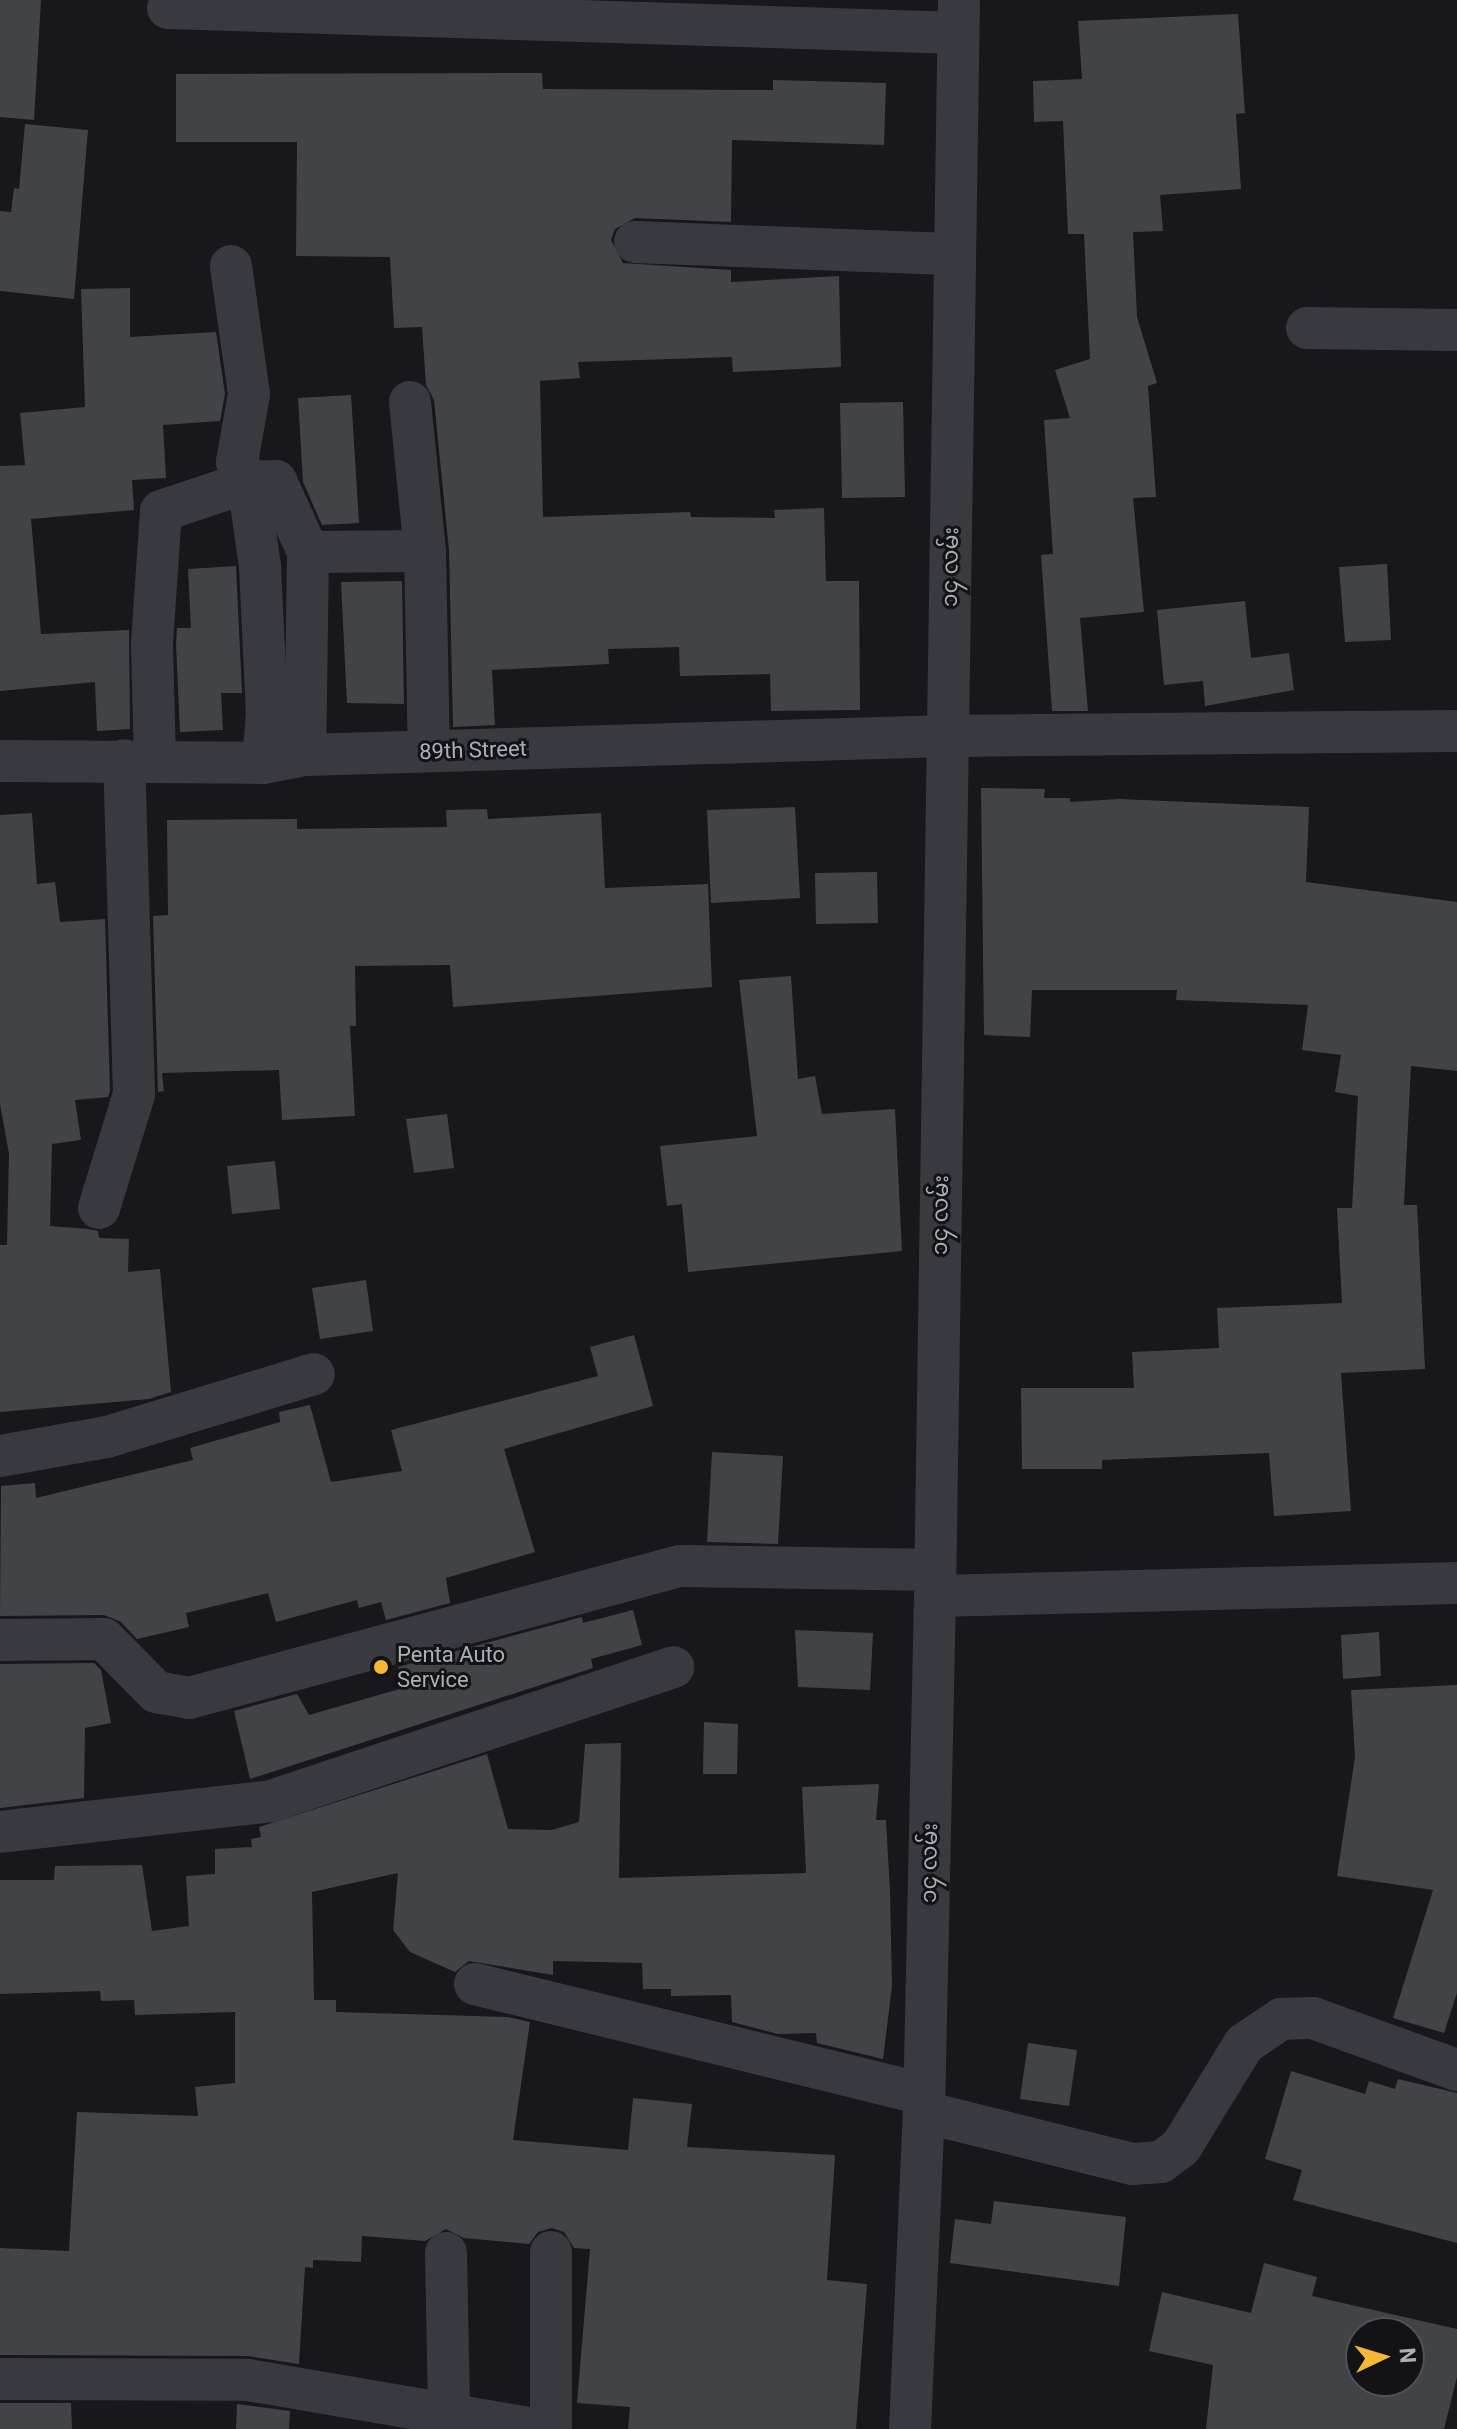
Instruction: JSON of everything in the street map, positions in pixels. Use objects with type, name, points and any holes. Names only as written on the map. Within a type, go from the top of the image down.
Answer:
[{"type":"street","points":[[168,8],[958,16]]},
{"type":"street","name":"၁၄ လမ်း","points":[[910,2429],[924,2103],[935,1583],[958,16]]},
{"type":"street","points":[[635,242],[954,254]]},
{"type":"street","points":[[231,266],[249,394],[237,462],[248,482],[260,566],[267,713],[263,763]]},
{"type":"street","points":[[1307,328],[1457,330]]},
{"type":"street","points":[[410,402],[425,551],[429,751]]},
{"type":"street","points":[[99,1208],[134,1094],[140,760],[161,511],[248,482],[276,481],[308,552],[305,755]]},
{"type":"street","points":[[308,552],[425,551]]},
{"type":"street","name":"89th Street","points":[[0,761],[263,763],[305,755],[947,736],[1457,731]]},
{"type":"street","points":[[0,1456],[107,1437],[314,1374]]},
{"type":"street","points":[[0,1640],[104,1639],[156,1692],[189,1698],[680,1566],[935,1583],[1457,1583]]},
{"type":"street","points":[[0,1832],[271,1801],[673,1667]]},
{"type":"street","points":[[475,1984],[924,2103],[1133,2164],[1161,2162],[1181,2147],[1244,2044],[1281,2019],[1313,2018],[1457,2070]]},
{"type":"street","points":[[551,2252],[551,2429]]},
{"type":"street","points":[[446,2253],[449,2411]]},
{"type":"street","points":[[0,2379],[248,2380],[449,2411],[536,2429]]},
{"type":"building","points":[[0,0],[41,0],[34,120],[0,117]]},
{"type":"building","points":[[1238,14],[1245,113],[1236,114],[1241,189],[1160,195],[1163,231],[1133,232],[1137,317],[1157,383],[1148,386],[1156,497],[1133,498],[1144,612],[1080,618],[1088,711],[1052,711],[1041,555],[1053,554],[1044,420],[1070,418],[1055,370],[1090,359],[1084,234],[1068,234],[1063,121],[1034,122],[1033,81],[1082,79],[1078,21]]},
{"type":"building","points":[[542,73],[543,89],[773,90],[773,80],[886,83],[884,145],[732,140],[731,222],[635,218],[615,229],[611,240],[623,263],[731,270],[731,282],[839,276],[841,367],[733,372],[732,357],[578,362],[580,378],[540,381],[543,517],[690,512],[691,517],[775,518],[774,510],[824,508],[826,581],[859,581],[860,710],[771,711],[770,674],[680,676],[679,647],[608,649],[609,664],[492,670],[495,725],[453,727],[449,550],[434,400],[426,385],[422,327],[394,328],[390,257],[296,256],[297,142],[176,142],[176,74]]},
{"type":"building","points":[[25,124],[88,130],[74,299],[0,291],[0,211],[11,212],[14,188],[19,189]]},
{"type":"building","points":[[130,288],[130,337],[216,332],[225,394],[220,421],[163,425],[166,478],[132,480],[134,510],[31,519],[41,634],[129,630],[130,729],[97,731],[95,682],[0,691],[0,466],[25,465],[20,413],[85,407],[81,289]]},
{"type":"building","points":[[351,395],[359,523],[322,525],[303,482],[298,398]]},
{"type":"building","points":[[903,402],[905,497],[842,498],[840,403]]},
{"type":"building","points":[[1387,564],[1391,640],[1345,642],[1339,567]]},
{"type":"building","points":[[236,566],[242,693],[221,693],[223,730],[180,732],[176,644],[177,628],[191,628],[188,569]]},
{"type":"building","points":[[402,581],[404,704],[347,703],[341,582]]},
{"type":"building","points":[[1245,601],[1251,658],[1289,653],[1294,690],[1205,706],[1203,681],[1164,685],[1157,610]]},
{"type":"building","points":[[981,788],[1045,789],[1044,798],[1070,798],[1070,802],[1119,799],[1309,807],[1306,882],[1457,902],[1457,1071],[1411,1066],[1404,1205],[1417,1205],[1425,1369],[1341,1373],[1351,1511],[1274,1516],[1269,1453],[1102,1460],[1102,1469],[1022,1469],[1021,1388],[1134,1388],[1132,1352],[1219,1348],[1217,1308],[1342,1303],[1337,1208],[1352,1208],[1358,1096],[1335,1092],[1341,1055],[1302,1050],[1308,1005],[1176,1000],[1177,990],[1032,990],[1030,1037],[984,1035]]},
{"type":"building","points":[[795,807],[800,898],[711,903],[707,810]]},
{"type":"building","points":[[487,809],[488,819],[601,813],[605,888],[708,884],[712,987],[453,1007],[450,965],[355,966],[356,1026],[350,1026],[355,1116],[282,1120],[279,1070],[162,1073],[164,1091],[158,1092],[153,916],[168,915],[167,820],[297,819],[297,829],[447,827],[446,810]]},
{"type":"building","points":[[32,813],[37,884],[55,882],[60,922],[105,919],[110,1091],[108,1097],[75,1100],[81,1140],[52,1144],[50,1226],[98,1231],[99,1238],[129,1239],[128,1272],[160,1269],[171,1392],[149,1399],[0,1412],[0,1245],[7,1245],[9,1154],[0,1104],[0,815]]},
{"type":"building","points":[[877,872],[878,923],[816,924],[815,873]]},
{"type":"building","points":[[791,976],[798,1079],[815,1076],[822,1114],[895,1109],[902,1251],[688,1272],[682,1204],[667,1206],[660,1146],[757,1136],[739,980]]},
{"type":"building","points":[[447,1114],[454,1168],[414,1173],[406,1119]]},
{"type":"building","points":[[275,1161],[280,1209],[232,1214],[227,1166]]},
{"type":"building","points":[[366,1280],[373,1331],[320,1339],[312,1288]]},
{"type":"building","points":[[634,1335],[653,1406],[504,1449],[535,1552],[446,1578],[450,1603],[386,1620],[381,1602],[359,1608],[357,1600],[276,1622],[268,1593],[186,1613],[189,1627],[137,1639],[121,1622],[104,1615],[0,1616],[1,1486],[35,1483],[36,1498],[193,1460],[190,1448],[280,1422],[279,1412],[310,1405],[331,1482],[402,1471],[391,1430],[598,1376],[590,1347]]},
{"type":"building","points":[[712,1452],[783,1456],[778,1544],[707,1542]]},
{"type":"building","points":[[633,1610],[642,1645],[591,1659],[593,1668],[250,1779],[234,1711],[297,1694],[309,1715],[403,1688],[398,1667],[582,1617],[583,1623]]},
{"type":"building","points":[[795,1630],[873,1633],[870,1690],[798,1687]]},
{"type":"building","points":[[1379,1632],[1381,1676],[1343,1679],[1341,1635]]},
{"type":"building","points":[[94,1663],[101,1670],[111,1723],[85,1728],[84,1798],[0,1808],[0,1664]]},
{"type":"building","points":[[1457,1685],[1457,1993],[1444,2033],[1393,2018],[1433,1890],[1337,1876],[1355,1757],[1351,1690]]},
{"type":"building","points":[[704,1722],[738,1724],[737,1774],[703,1774]]},
{"type":"building","points":[[621,1743],[619,1878],[806,1873],[802,1787],[879,1784],[876,1820],[886,1820],[892,1986],[883,2059],[817,2043],[816,2033],[778,2034],[732,2022],[731,1995],[671,1996],[671,1989],[643,1989],[642,1963],[553,1961],[553,1975],[469,1961],[455,1972],[410,1952],[393,1930],[398,1873],[312,1892],[314,2000],[336,2000],[336,2012],[508,2017],[530,2022],[513,2140],[628,2150],[633,2098],[692,2104],[687,2147],[835,2155],[827,2280],[867,2284],[856,2429],[628,2429],[630,2407],[577,2403],[590,2249],[574,2248],[564,2232],[552,2228],[538,2232],[529,2244],[464,2238],[446,2229],[425,2241],[362,2236],[361,2262],[313,2260],[313,2268],[305,2267],[299,2364],[248,2356],[0,2355],[0,2248],[69,2251],[77,2112],[198,2116],[195,2087],[235,2083],[235,2012],[135,2015],[134,2000],[101,2001],[100,1991],[0,1994],[0,1880],[54,1880],[55,1866],[142,1865],[152,1931],[189,1926],[186,1876],[215,1874],[215,1849],[252,1847],[251,1839],[261,1837],[259,1827],[487,1754],[508,1829],[551,1830],[579,1822],[585,1744]]},
{"type":"building","points":[[1028,2043],[1077,2050],[1069,2106],[1020,2099]]},
{"type":"building","points":[[1291,2071],[1365,2094],[1369,2081],[1395,2089],[1398,2079],[1457,2093],[1457,2243],[1293,2200],[1302,2170],[1265,2159]]},
{"type":"building","points":[[994,2201],[1126,2217],[1119,2286],[950,2263],[955,2219],[991,2224]]},
{"type":"building","points":[[1264,2263],[1317,2277],[1312,2296],[1404,2317],[1345,2317],[1345,2397],[1425,2397],[1425,2322],[1457,2329],[1457,2377],[1444,2429],[1206,2429],[1213,2365],[1149,2351],[1162,2292],[1251,2313]]},
{"type":"building","points":[[0,2403],[71,2403],[72,2429],[0,2429]]},
{"type":"building","points":[[237,2404],[290,2411],[289,2429],[236,2429]]},
{"type":"place","name":"Penta Auto Service","points":[[381,1667]]}]
